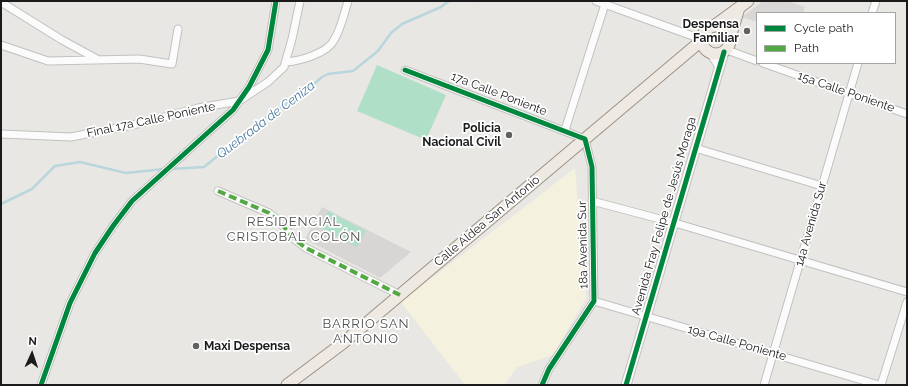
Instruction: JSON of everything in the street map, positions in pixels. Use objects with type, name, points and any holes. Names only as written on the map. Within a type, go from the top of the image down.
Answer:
[{"type":"main road","points":[[743,3],[725,51],[705,46],[705,30],[714,26],[743,3]]},
{"type":"main road","points":[[714,26],[723,27],[730,38]]},
{"type":"main road","name":"Calle Aldea San Antonio","points":[[287,385],[343,343],[685,55],[705,46]]},
{"type":"street","points":[[41,385],[79,281],[112,226],[132,201],[220,123],[239,101],[249,87],[268,50],[276,1]]},
{"type":"street","points":[[300,1],[298,16],[286,62],[300,61],[329,47],[334,41],[348,1]]},
{"type":"street","points":[[596,1],[606,2],[705,46],[719,65]]},
{"type":"street","points":[[872,12],[876,1]]},
{"type":"street","points":[[1,2],[62,40],[99,60]]},
{"type":"street","points":[[565,130],[606,2]]},
{"type":"street","points":[[1,45],[48,61],[139,60],[172,64],[178,29]]},
{"type":"street","points":[[725,51],[756,61]]},
{"type":"street","name":"Avenida Fray Felipe de Jesús Moraga","points":[[626,385],[719,65],[725,51]]},
{"type":"street","name":"Final 17a Calle Poniente","points":[[1,134],[71,137],[142,124],[198,108],[239,101],[280,73],[286,62]]},
{"type":"street","name":"15a Calle Poniente","points":[[766,64],[907,114]]},
{"type":"street","name":"14a Avenida Sur","points":[[764,385],[858,64]]},
{"type":"street","name":"17a Calle Poniente","points":[[406,70],[565,130],[585,139]]},
{"type":"street","name":"18a Avenida Sur","points":[[542,385],[549,369],[594,301],[592,167],[585,139]]},
{"type":"street","points":[[695,148],[822,186]]},
{"type":"street","points":[[218,190],[269,213],[299,243],[400,295]]},
{"type":"street","points":[[592,201],[674,223],[907,292]]},
{"type":"street","name":"19a Calle Poniente","points":[[594,301],[880,385]]},
{"type":"street","points":[[880,385],[907,302]]},
{"type":"shaded area","points":[[763,1],[787,1],[805,7],[803,12],[756,12],[756,22],[742,17]]},
{"type":"shaded area","points":[[575,168],[586,298],[553,355],[517,367],[504,385],[465,385],[401,302]]},
{"type":"shaded area","points":[[322,207],[411,252],[380,278],[305,239]]},
{"type":"green space","points":[[377,65],[446,95],[426,140],[357,111]]},
{"type":"green space","points":[[328,211],[366,231],[357,247],[320,227]]},
{"type":"waterway","name":"Quebrada de Ceniza","points":[[171,169],[204,167],[262,120],[303,93],[322,77],[328,74],[353,71],[378,51],[391,33],[402,24],[441,7],[449,1]]},
{"type":"waterway","name":"Quebrada de Ceniza","points":[[1,204],[32,189],[55,166],[80,162],[126,173],[164,169]]},
{"type":"marked path","points":[[218,191],[269,213],[278,220],[294,239],[306,248],[400,295]]},
{"type":"cycle path","points":[[41,385],[70,303],[95,253],[132,201],[233,110],[249,87],[268,50],[276,1]]},
{"type":"cycle path","points":[[626,385],[724,52]]},
{"type":"cycle path","points":[[405,70],[585,139],[592,167],[594,301],[549,369],[542,385]]},
{"type":"place","name":"Despensa Familiar","points":[[747,31]]},
{"type":"place","name":"Policia Nacional Civil","points":[[509,135]]},
{"type":"place","name":"Maxi Despensa","points":[[196,346]]},
{"type":"district","name":"RESIDENCIAL CRISTOBAL COLÓN","points":[[294,230]]},
{"type":"district","name":"BARRIO SAN ANTONIO","points":[[366,332]]}]
